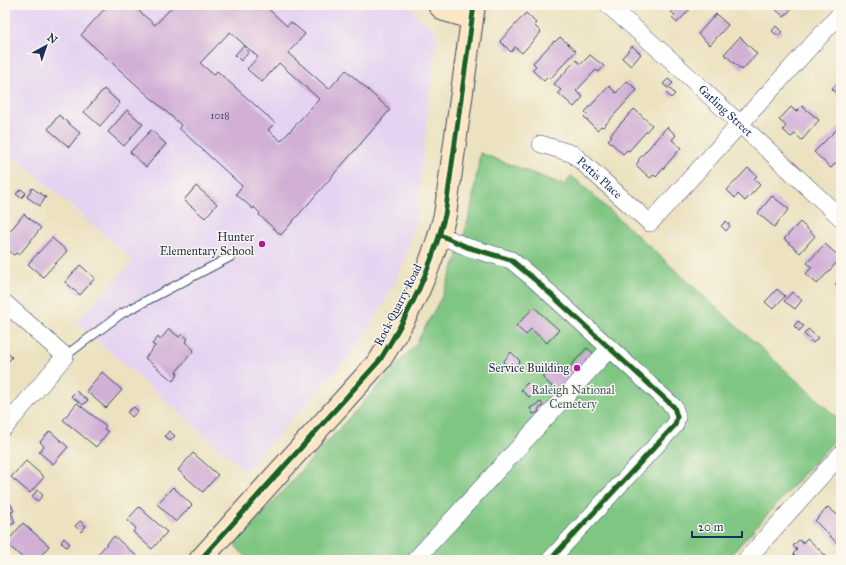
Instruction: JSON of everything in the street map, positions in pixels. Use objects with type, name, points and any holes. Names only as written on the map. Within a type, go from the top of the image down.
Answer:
[{"type":"main road","points":[[439,5],[444,10],[473,11]]},
{"type":"main road","name":"Rock Quarry Road","points":[[200,560],[380,360],[398,331],[423,284],[440,235],[445,215],[473,11]]},
{"type":"street","name":"Gatling Street","points":[[608,5],[740,124],[841,218]]},
{"type":"street","points":[[740,124],[841,13]]},
{"type":"street","name":"Pettis Place","points":[[541,144],[573,154],[650,223],[740,124]]},
{"type":"street","points":[[440,235],[467,247],[512,260],[674,407],[677,417],[674,425],[550,560]]},
{"type":"street","points":[[5,303],[63,359],[5,427]]},
{"type":"street","points":[[415,560],[610,348]]},
{"type":"street","points":[[746,560],[841,454]]},
{"type":"lane","points":[[63,359],[121,314],[232,256]]},
{"type":"shaded area","name":"Hunter Elementary School","points":[[5,5],[406,5],[437,33],[415,226],[397,279],[374,321],[354,351],[245,471],[76,322],[133,261],[5,148]]},
{"type":"green space","name":"Raleigh National Cemetery","points":[[480,153],[564,185],[572,176],[841,421],[841,433],[726,560],[250,560],[234,545],[416,344],[442,296],[459,253],[471,210]]},
{"type":"building","points":[[108,5],[132,5],[155,25],[174,5],[264,5],[287,26],[291,22],[305,34],[288,53],[329,89],[346,70],[390,110],[281,235],[259,215],[260,213],[254,207],[253,209],[236,194],[242,186],[179,128],[181,125],[81,35]],"holes":[[[230,32],[258,57],[247,69],[262,82],[279,63],[319,99],[281,141],[268,130],[275,123],[217,71],[214,75],[200,63]]]},
{"type":"building","points":[[670,5],[694,5],[677,23],[672,18],[675,15],[667,8]]},
{"type":"building","points":[[771,5],[795,5],[784,17]]},
{"type":"building","points":[[526,13],[536,23],[534,25],[541,32],[522,53],[515,47],[511,52],[500,41]]},
{"type":"building","points":[[716,14],[728,25],[710,45],[698,34]]},
{"type":"building","points":[[776,26],[782,32],[778,36],[772,31]]},
{"type":"building","points":[[560,37],[576,51],[550,79],[548,77],[544,81],[532,70],[536,66],[533,63],[554,41],[555,42]]},
{"type":"building","points":[[740,37],[757,54],[742,70],[724,54]]},
{"type":"building","points":[[243,46],[249,52],[241,61],[235,55]]},
{"type":"building","points":[[632,46],[641,54],[631,66],[622,58]]},
{"type":"building","points":[[590,55],[604,66],[599,72],[596,70],[576,91],[583,97],[574,107],[558,93],[561,90],[554,84],[576,60],[581,64]]},
{"type":"building","points":[[668,79],[673,83],[668,88],[663,84]]},
{"type":"building","points":[[627,81],[637,90],[603,127],[601,126],[597,130],[584,117],[587,114],[585,112],[609,86],[616,93]]},
{"type":"building","points":[[837,83],[841,86],[841,91],[838,94],[832,89]]},
{"type":"building","points":[[104,89],[120,103],[100,126],[84,112]]},
{"type":"building","points":[[670,89],[675,94],[671,98],[666,93]]},
{"type":"building","points":[[802,106],[819,120],[802,140],[795,134],[791,137],[783,130],[786,126],[779,120],[791,107],[796,112]]},
{"type":"building","points":[[634,109],[652,125],[629,151],[627,150],[623,154],[608,140],[612,136],[610,135]]},
{"type":"building","points":[[127,110],[143,124],[124,146],[108,132]]},
{"type":"building","points":[[59,115],[80,133],[69,147],[48,129]]},
{"type":"building","points":[[841,125],[841,157],[831,168],[814,152]]},
{"type":"building","points":[[667,127],[676,135],[672,140],[681,148],[656,177],[654,175],[650,178],[636,165],[639,161],[638,160]]},
{"type":"building","points":[[151,130],[166,144],[146,167],[130,152]]},
{"type":"building","points":[[748,168],[757,176],[754,179],[760,185],[745,201],[738,194],[735,198],[727,190]]},
{"type":"building","points":[[196,186],[217,204],[205,218],[184,200]]},
{"type":"building","points":[[32,188],[46,197],[40,206],[27,197]]},
{"type":"building","points":[[21,189],[26,193],[21,198],[16,194]]},
{"type":"building","points":[[772,196],[789,209],[774,227],[758,213]]},
{"type":"building","points":[[24,214],[41,228],[19,255],[16,253],[14,255],[5,248],[7,245],[5,237]]},
{"type":"building","points":[[726,221],[730,226],[726,231],[721,226]]},
{"type":"building","points":[[800,222],[815,236],[800,253],[784,239]]},
{"type":"building","points":[[52,238],[67,251],[43,277],[28,264]]},
{"type":"building","points":[[825,244],[841,258],[817,284],[806,274],[812,267],[807,263]]},
{"type":"building","points":[[80,265],[95,278],[80,295],[65,282]]},
{"type":"building","points":[[841,277],[841,290],[835,285]]},
{"type":"building","points":[[777,289],[785,296],[773,309],[765,302]]},
{"type":"building","points":[[792,292],[802,300],[795,309],[784,301]]},
{"type":"building","points":[[534,307],[559,330],[547,343],[531,329],[526,335],[516,326]]},
{"type":"building","points":[[798,321],[804,326],[799,331],[794,326]]},
{"type":"building","points":[[169,329],[179,337],[182,334],[188,339],[185,342],[194,350],[176,372],[178,374],[173,381],[145,358],[155,346],[152,344],[158,337],[160,340]]},
{"type":"building","points":[[808,329],[818,338],[813,343],[804,334]]},
{"type":"building","name":"Service Building","points":[[587,348],[596,356],[574,381],[571,378],[558,392],[542,377],[555,363],[565,372]]},
{"type":"building","points":[[5,351],[12,357],[5,365]]},
{"type":"building","points":[[511,352],[520,361],[512,370],[503,362]]},
{"type":"building","points":[[102,372],[122,390],[106,408],[86,391]]},
{"type":"building","points":[[527,383],[535,391],[529,397],[521,390]]},
{"type":"building","points":[[76,391],[88,400],[83,405],[71,396]]},
{"type":"building","points":[[541,402],[543,406],[538,409],[539,412],[533,414],[530,408]]},
{"type":"building","points":[[77,403],[106,426],[104,429],[108,432],[96,447],[63,420]]},
{"type":"building","points":[[134,407],[138,411],[132,417],[127,412]]},
{"type":"building","points":[[50,431],[68,447],[53,464],[39,452],[44,446],[40,442]]},
{"type":"building","points":[[169,431],[175,436],[170,441],[165,436]]},
{"type":"building","points":[[193,453],[218,475],[203,492],[178,470]]},
{"type":"building","points":[[26,461],[44,477],[30,493],[11,477]]},
{"type":"building","points":[[173,487],[192,505],[176,522],[157,504]]},
{"type":"building","points":[[37,490],[43,495],[38,501],[32,497]]},
{"type":"building","points":[[5,492],[14,511],[11,512],[15,523],[5,527]]},
{"type":"building","points":[[139,507],[167,532],[152,549],[133,532],[136,528],[127,520]]},
{"type":"building","points":[[828,507],[841,518],[841,541],[838,544],[815,521]]},
{"type":"building","points":[[80,521],[86,526],[81,532],[75,526]]},
{"type":"building","points":[[23,523],[49,546],[37,560],[30,560],[27,557],[25,560],[6,543]]},
{"type":"building","points":[[114,536],[141,560],[105,560],[98,554]]},
{"type":"building","points":[[64,538],[70,544],[66,547],[61,542]]},
{"type":"building","points":[[807,538],[827,557],[825,560],[799,560],[793,554],[797,550],[793,546],[799,540],[803,543]]},
{"type":"cycle path","points":[[200,560],[380,360],[410,308],[433,254],[445,215],[474,5]]},
{"type":"cycle path","points":[[440,235],[467,247],[511,260],[534,279],[674,407],[677,417],[675,425],[550,560]]},
{"type":"place","name":"Hunter Elementary School","points":[[262,244]]},
{"type":"place","name":"Service Building","points":[[577,368]]}]
